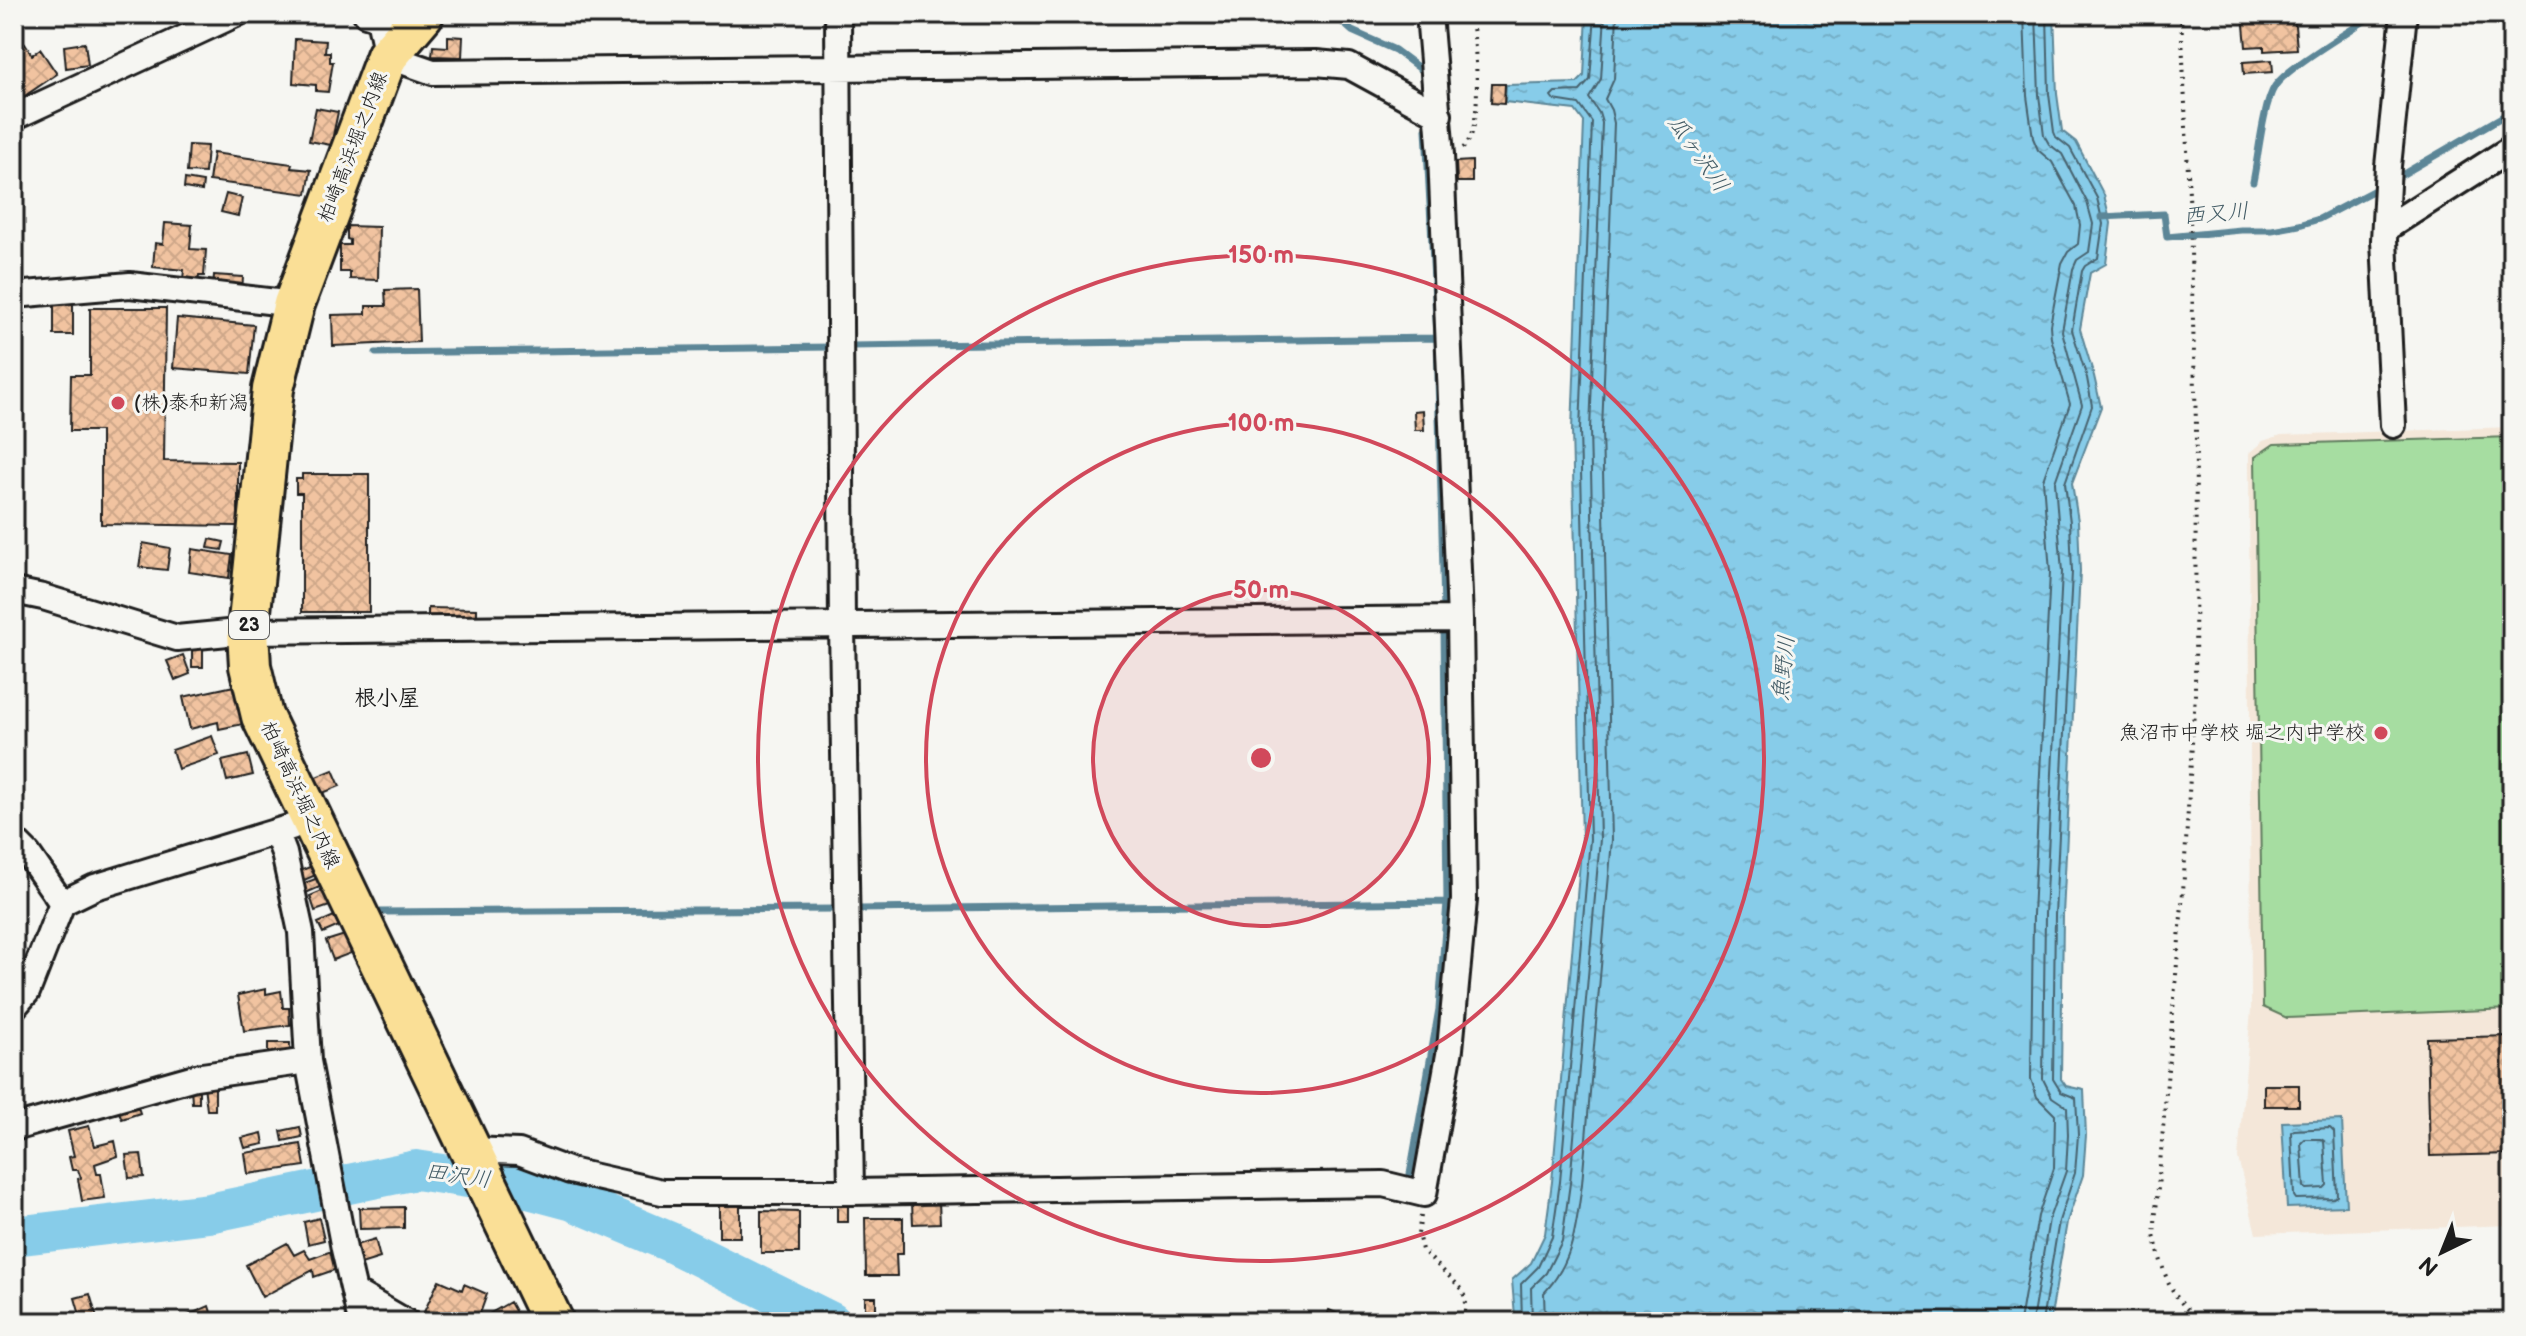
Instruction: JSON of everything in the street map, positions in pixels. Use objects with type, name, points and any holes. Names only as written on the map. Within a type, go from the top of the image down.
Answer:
[{"type":"main road","name":"柏崎高浜堀之内線","points":[[423,14],[387,56],[294,304],[273,389],[248,631],[250,666],[294,826],[475,1157],[546,1319]]},
{"type":"street","points":[[14,117],[236,14]]},
{"type":"street","points":[[366,14],[379,18],[387,56],[433,72],[1316,63],[1349,66],[1439,115]]},
{"type":"street","points":[[838,14],[842,626],[851,1192]]},
{"type":"street","points":[[475,1157],[519,1152],[570,1171],[662,1192],[1383,1184],[1424,1194],[1450,1049],[1464,900],[1460,619],[1439,115],[1429,14]]},
{"type":"street","points":[[2393,425],[2386,223],[2388,166],[2404,14]]},
{"type":"street","points":[[2386,223],[2512,148]]},
{"type":"street","points":[[14,295],[130,285],[294,304]]},
{"type":"street","points":[[14,591],[177,638],[248,631],[1460,619]]},
{"type":"street","points":[[14,1007],[27,992],[62,903],[95,887],[294,826]]},
{"type":"street","points":[[294,826],[284,853],[301,932],[308,1061],[361,1322]]},
{"type":"street","points":[[14,840],[28,854],[62,903]]},
{"type":"street","points":[[14,1128],[195,1077],[308,1061]]},
{"type":"street","points":[[354,1292],[406,1322]]},
{"type":"path","points":[[1457,152],[1470,142],[1476,116],[1472,14]]},
{"type":"path","points":[[2181,14],[2196,425],[2195,694],[2183,892],[2154,1235],[2168,1284],[2187,1310],[2202,1322]]},
{"type":"path","points":[[1424,1194],[1418,1234],[1422,1250],[1462,1289],[1466,1301],[1464,1322]]},
{"type":"shaded area","name":"魚沼市中学校 堀之内中学校","points":[[2512,427],[2512,1225],[2256,1234],[2238,1158],[2251,1010],[2249,453],[2263,441],[2281,435]]},
{"type":"green space","name":"魚沼市中学校 堀之内中学校","points":[[2512,437],[2512,1009],[2287,1018],[2263,1007],[2255,457],[2274,444]]},
{"type":"water","name":"魚野川","points":[[1587,14],[2054,14],[2057,94],[2062,131],[2076,142],[2104,195],[2111,223],[2106,264],[2090,273],[2080,329],[2101,407],[2072,483],[2078,521],[2080,571],[2063,915],[2061,1079],[2066,1086],[2084,1090],[2086,1135],[2083,1175],[2067,1222],[2050,1322],[1514,1322],[1512,1280],[1531,1263],[1545,1234],[1582,839],[1572,430],[1584,122],[1575,110],[1505,102],[1506,85],[1577,83],[1584,76]]},
{"type":"water","points":[[2342,1120],[2346,1206],[2287,1208],[2282,1122]]},
{"type":"building","points":[[2243,14],[2294,14],[2297,49],[2264,51],[2264,46],[2246,47]]},
{"type":"building","points":[[448,36],[463,37],[462,57],[432,56],[433,46],[448,47]]},
{"type":"building","points":[[295,39],[326,41],[325,52],[330,52],[330,62],[333,62],[328,92],[316,91],[316,85],[293,83]]},
{"type":"building","points":[[85,43],[88,65],[66,68],[64,46]]},
{"type":"building","points":[[25,44],[32,55],[40,49],[57,74],[23,97],[15,85],[19,83],[14,75],[14,51]]},
{"type":"building","points":[[2272,60],[2273,72],[2244,74],[2243,62]]},
{"type":"building","points":[[1492,84],[1505,84],[1504,104],[1491,103]]},
{"type":"building","points":[[316,108],[338,112],[331,145],[309,141]]},
{"type":"building","points":[[189,145],[207,146],[205,173],[187,172]]},
{"type":"building","points":[[213,153],[292,164],[291,168],[311,170],[307,194],[209,181]]},
{"type":"building","points":[[1472,161],[1472,182],[1457,182],[1456,162]]},
{"type":"building","points":[[185,179],[203,182],[202,191],[184,188]]},
{"type":"building","points":[[226,194],[242,198],[238,216],[221,212]]},
{"type":"building","points":[[165,223],[192,225],[190,249],[206,250],[204,276],[199,276],[198,281],[183,279],[184,270],[153,267],[155,243],[163,244]]},
{"type":"building","points":[[347,226],[379,227],[378,280],[350,279],[350,272],[340,272],[340,245],[350,245]]},
{"type":"building","points":[[214,275],[243,277],[242,293],[213,290]]},
{"type":"building","points":[[417,289],[419,342],[333,346],[332,315],[366,314],[366,306],[386,306],[385,290]]},
{"type":"building","points":[[54,304],[73,304],[73,335],[54,335]]},
{"type":"building","name":"(株)泰和新潟","points":[[90,308],[166,308],[164,461],[238,462],[238,526],[101,524],[101,431],[70,431],[71,375],[90,375]]},
{"type":"building","points":[[177,318],[254,325],[249,374],[173,368]]},
{"type":"building","points":[[1423,410],[1424,430],[1415,430],[1414,411]]},
{"type":"building","points":[[302,474],[369,474],[369,612],[302,612],[302,493],[296,493],[296,479],[302,479]]},
{"type":"building","points":[[210,539],[224,542],[222,550],[208,548]]},
{"type":"building","points":[[143,543],[170,548],[167,570],[139,567]]},
{"type":"building","points":[[192,549],[232,555],[229,578],[189,572]]},
{"type":"building","points":[[428,608],[477,609],[477,621],[428,619]]},
{"type":"building","points":[[192,648],[203,649],[203,667],[192,667]]},
{"type":"building","points":[[183,655],[190,674],[175,680],[167,661]]},
{"type":"building","points":[[234,686],[243,724],[219,729],[218,722],[190,729],[183,697]]},
{"type":"building","points":[[212,736],[219,755],[178,769],[172,750]]},
{"type":"building","points":[[248,755],[253,775],[227,781],[222,761]]},
{"type":"building","points":[[333,770],[340,786],[318,795],[311,779]]},
{"type":"building","points":[[314,865],[318,874],[302,881],[298,872]]},
{"type":"building","points":[[318,878],[322,886],[306,893],[302,884]]},
{"type":"building","points":[[324,890],[330,906],[315,911],[310,896]]},
{"type":"building","points":[[334,916],[339,926],[323,933],[318,923]]},
{"type":"building","points":[[345,935],[351,953],[333,960],[326,941]]},
{"type":"building","points":[[266,989],[266,994],[281,991],[283,1008],[289,1008],[290,1025],[244,1031],[238,995]]},
{"type":"building","points":[[2512,1036],[2512,1154],[2430,1156],[2427,1038]]},
{"type":"building","points":[[268,1043],[290,1043],[290,1057],[268,1057]]},
{"type":"building","points":[[204,1085],[215,1085],[215,1110],[207,1110]]},
{"type":"building","points":[[2264,1085],[2299,1085],[2299,1106],[2264,1106]]},
{"type":"building","points":[[191,1087],[199,1087],[199,1103],[192,1103]]},
{"type":"building","points":[[137,1104],[140,1113],[122,1119],[118,1110]]},
{"type":"building","points":[[89,1126],[95,1146],[115,1141],[118,1156],[95,1164],[97,1174],[101,1174],[105,1198],[82,1201],[78,1179],[81,1178],[78,1170],[72,1170],[69,1157],[74,1156],[68,1131]]},
{"type":"building","points":[[300,1127],[302,1137],[283,1141],[281,1131]]},
{"type":"building","points":[[262,1133],[264,1144],[245,1148],[242,1138]]},
{"type":"building","points":[[301,1144],[305,1166],[248,1174],[245,1153]]},
{"type":"building","points":[[141,1154],[144,1177],[129,1178],[126,1155]]},
{"type":"building","points":[[939,1202],[940,1223],[913,1224],[912,1203]]},
{"type":"building","points":[[719,1205],[740,1205],[740,1237],[719,1237]]},
{"type":"building","points":[[837,1205],[848,1205],[848,1222],[837,1222]]},
{"type":"building","points":[[404,1207],[404,1228],[360,1229],[359,1208]]},
{"type":"building","points":[[761,1211],[799,1212],[799,1253],[761,1253]]},
{"type":"building","points":[[319,1218],[324,1240],[308,1244],[304,1222]]},
{"type":"building","points":[[865,1218],[903,1218],[903,1254],[896,1254],[897,1276],[866,1276]]},
{"type":"building","points":[[375,1239],[380,1258],[361,1264],[356,1245]]},
{"type":"building","points":[[287,1243],[294,1255],[304,1250],[310,1259],[334,1250],[337,1269],[314,1277],[313,1270],[262,1297],[246,1265]]},
{"type":"building","points":[[439,1280],[462,1290],[464,1284],[487,1294],[477,1322],[448,1322],[424,1312]]},
{"type":"building","points":[[90,1294],[98,1322],[82,1322],[75,1298]]},
{"type":"building","points":[[865,1297],[876,1297],[876,1312],[865,1311]]},
{"type":"building","points":[[510,1302],[520,1320],[494,1322],[489,1314]]},
{"type":"building","points":[[209,1306],[214,1322],[186,1322],[184,1317]]},
{"type":"building","points":[[1329,1310],[1346,1317],[1344,1322],[1325,1322]]},
{"type":"waterway","name":"瓜ヶ沢川","points":[[1333,14],[1352,31],[1395,50],[1423,71],[1423,78]]},
{"type":"waterway","points":[[2253,182],[2264,118],[2275,86],[2307,59],[2375,14]]},
{"type":"waterway","name":"西又川","points":[[2393,180],[2512,111]]},
{"type":"waterway","points":[[1426,129],[1437,338],[1444,611]]},
{"type":"waterway","name":"西又川","points":[[2101,217],[2164,214],[2167,237],[2272,230],[2319,219],[2382,186]]},
{"type":"waterway","points":[[850,346],[1437,338]]},
{"type":"waterway","points":[[376,353],[833,347]]},
{"type":"waterway","points":[[1410,1174],[1439,1009],[1447,902],[1444,626]]},
{"type":"waterway","points":[[859,909],[1447,902]]},
{"type":"waterway","points":[[379,912],[840,909]]},
{"type":"waterway","name":"田沢川","points":[[14,1236],[209,1213],[416,1170],[513,1185],[573,1201],[670,1242],[831,1322]]},
{"type":"place","name":"(株)泰和新潟","points":[[118,403]]},
{"type":"place","name":"魚沼市中学校 堀之内中学校","points":[[2381,733]]},
{"type":"district","name":"根小屋","points":[[387,698]]}]
